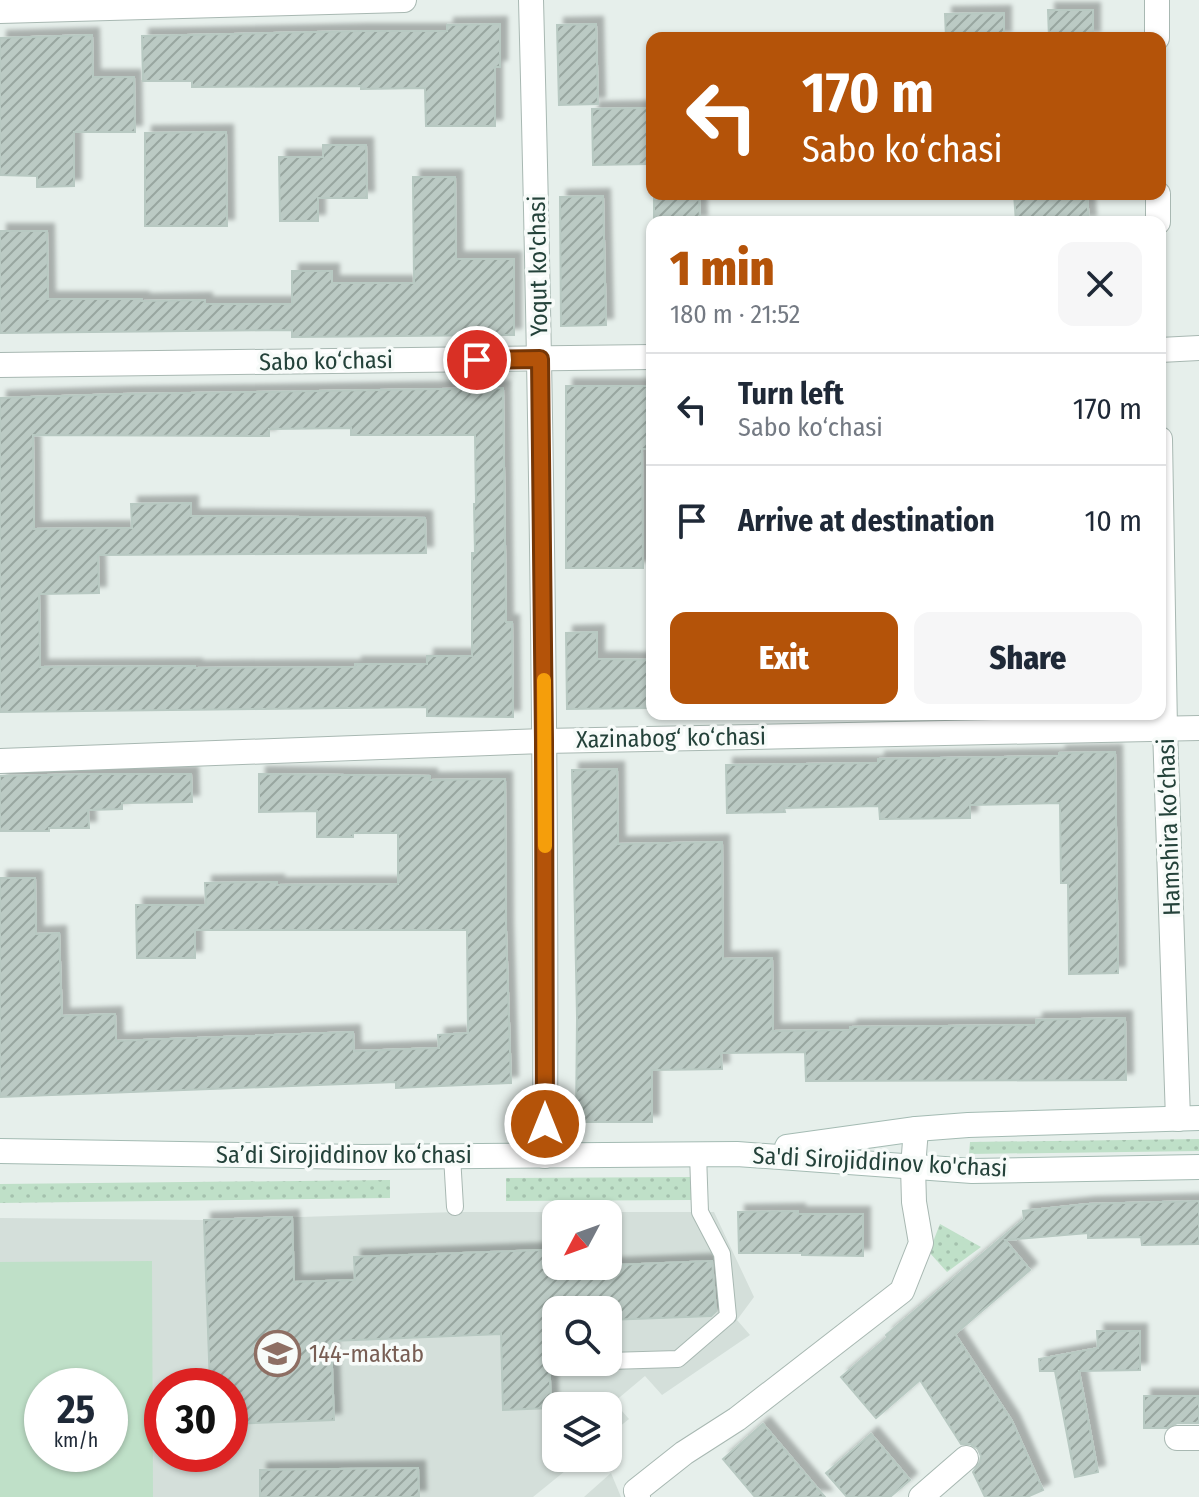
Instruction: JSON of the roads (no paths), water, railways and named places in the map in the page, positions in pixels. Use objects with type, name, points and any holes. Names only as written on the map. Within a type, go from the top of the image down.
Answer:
[{"type":"street","points":[[0,11],[404,0]]},
{"type":"street","name":"Yoqut ko'chasi","points":[[531,0],[540,359],[545,1156]]},
{"type":"street","points":[[1157,0],[1157,32]]},
{"type":"street","points":[[1166,350],[1199,348]]},
{"type":"street","name":"Sabo ko‘chasi","points":[[0,365],[646,357]]},
{"type":"street","name":"Hamshira ko‘chasi","points":[[1165,720],[1188,1118]]},
{"type":"street","name":"Xazinabog‘ ko‘chasi","points":[[0,761],[544,741],[1199,728]]},
{"type":"street","name":"Sa'di Sirojiddinov ko'chasi","points":[[737,1154],[916,1129],[1188,1118]]},
{"type":"street","points":[[634,1495],[684,1453],[737,1419],[902,1291],[921,1243],[914,1202],[916,1129]]},
{"type":"street","name":"Saʼdi Sirojiddinov koʻchasi","points":[[0,1151],[363,1157],[737,1154]]},
{"type":"street","name":"Sa'di Sirojiddinov ko'chasi","points":[[737,1154],[972,1171],[1199,1167]]},
{"type":"street","points":[[921,1497],[966,1458]]},
{"type":"lane","points":[[622,1361],[678,1359],[728,1316],[722,1254],[700,1212],[698,1154]]},
{"type":"lane","points":[[452,1156],[455,1207]]},
{"type":"place","name":"144-maktab","points":[[278,1354]]}]
